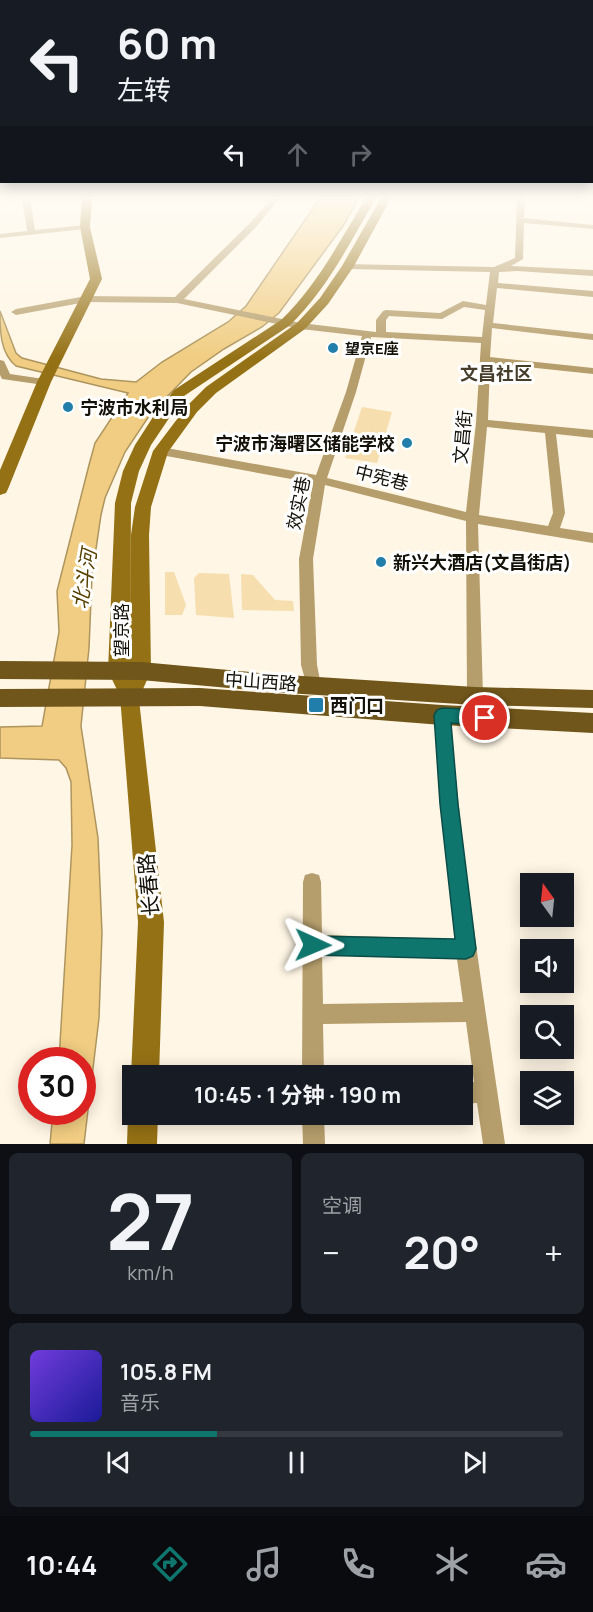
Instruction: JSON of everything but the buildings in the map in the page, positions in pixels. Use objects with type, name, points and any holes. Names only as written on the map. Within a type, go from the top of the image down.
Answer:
[{"type":"main road","points":[[0,489],[4,470],[44,382],[96,279],[90,251]]},
{"type":"main road","name":"望京路","points":[[339,251],[317,288],[285,323],[179,393],[158,420],[143,445],[131,471],[123,502],[108,670],[130,696],[141,671],[140,536],[142,507],[161,451],[192,409],[211,390],[301,326],[324,301],[356,251]]},
{"type":"main road","name":"中山西路","points":[[0,670],[141,671],[475,696],[593,699]]},
{"type":"main road","name":"长春路","points":[[130,696],[151,922],[145,1065]]},
{"type":"main road","name":"中山西路","points":[[0,698],[200,697],[442,715],[593,723]]},
{"type":"main road","points":[[142,1144],[143,1125]]},
{"type":"street","points":[[177,300],[226,251]]},
{"type":"street","points":[[495,270],[519,259],[521,251]]},
{"type":"street","points":[[348,266],[495,270],[517,268],[593,273]]},
{"type":"street","name":"文昌街","points":[[475,696],[472,518],[482,423],[486,340],[495,270]]},
{"type":"street","points":[[494,285],[593,294]]},
{"type":"street","points":[[16,312],[86,299],[177,300],[301,326],[367,334],[486,340]]},
{"type":"street","points":[[381,335],[381,320],[386,314],[442,316],[463,304],[491,308]]},
{"type":"street","points":[[489,325],[593,338]]},
{"type":"street","name":"效实巷","points":[[313,685],[309,665],[306,559],[320,480],[351,392],[367,334]]},
{"type":"street","points":[[485,359],[593,371]]},
{"type":"street","points":[[0,363],[6,377],[44,382]]},
{"type":"street","points":[[0,381],[44,382]]},
{"type":"street","points":[[482,423],[593,434]]},
{"type":"street","points":[[550,429],[559,513],[553,530]]},
{"type":"street","name":"中宪巷","points":[[161,451],[320,480],[472,518],[593,538]]},
{"type":"street","points":[[442,715],[449,804],[466,949],[494,1144]]},
{"type":"street","points":[[312,882],[313,1065]]},
{"type":"street","points":[[313,945],[466,949]]},
{"type":"street","points":[[313,1014],[475,1012]]},
{"type":"street","points":[[473,1093],[487,1092]]},
{"type":"street","points":[[313,1125],[314,1144]]},
{"type":"shaded area","points":[[362,407],[392,412],[377,463],[345,458]]},
{"type":"shaded area","points":[[165,572],[174,572],[186,605],[182,615],[165,615]]},
{"type":"shaded area","points":[[199,573],[229,574],[234,618],[196,615],[194,578]]},
{"type":"shaded area","points":[[241,574],[253,575],[275,600],[293,601],[294,611],[242,610]]},
{"type":"water","name":"北斗河","points":[[283,251],[324,251],[279,313],[262,327],[191,372],[151,413],[125,452],[105,498],[92,576],[89,648],[81,726],[98,838],[102,933],[99,1018],[96,1047],[60,1047],[72,845],[71,782],[66,768],[59,760],[0,758],[0,727],[42,726],[59,632],[57,591],[89,465],[95,443],[128,393],[16,366],[4,348],[0,311],[16,353],[22,358],[101,379],[136,382],[162,362],[228,322],[246,306]]},
{"type":"water","points":[[52,1125],[86,1125],[84,1144],[50,1144]]},
{"type":"place","name":"望京E座","points":[[333,348]]},
{"type":"place","name":"宁波市水利局","points":[[68,407]]},
{"type":"place","name":"宁波市海曙区储能学校","points":[[407,443]]},
{"type":"place","name":"新兴大酒店(文昌街店)","points":[[381,562]]},
{"type":"place","name":"西门口","points":[[316,705]]},
{"type":"district","name":"文昌社区","points":[[496,373]]},
{"type":"route","points":[[313,945],[466,949],[449,804],[442,715],[485,718]]}]
